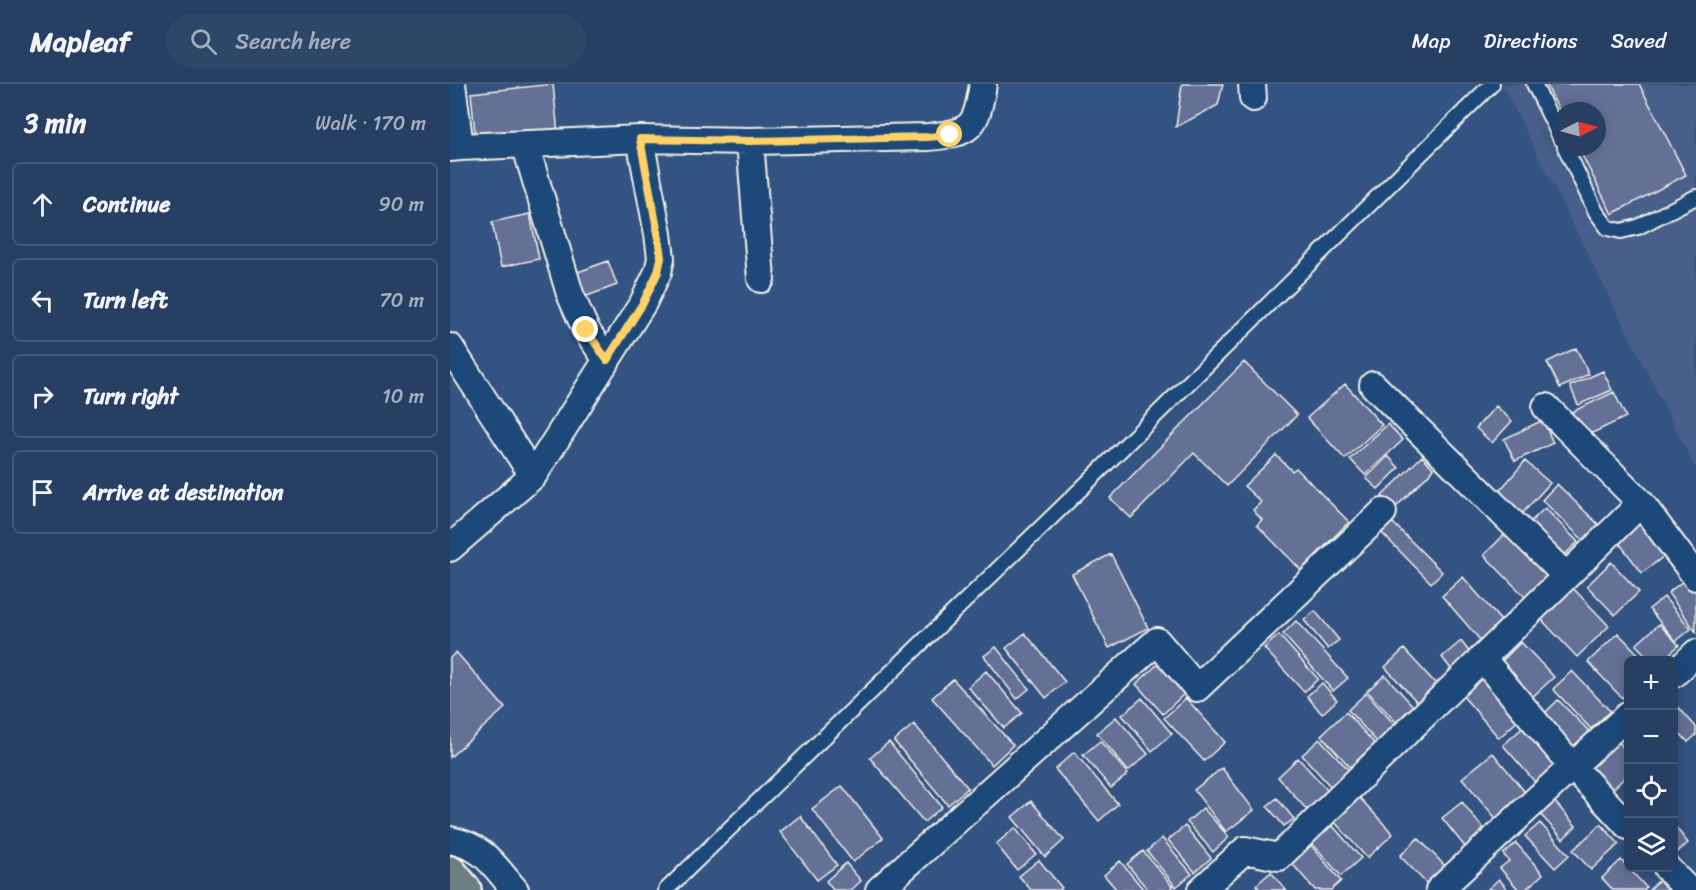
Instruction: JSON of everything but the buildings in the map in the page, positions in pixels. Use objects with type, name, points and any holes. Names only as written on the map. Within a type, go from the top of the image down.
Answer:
[{"type":"main road","points":[[450,873],[464,890]]},
{"type":"street","points":[[452,84],[455,147],[640,139],[750,141],[950,135],[965,130],[974,121],[983,84]]},
{"type":"street","points":[[450,548],[533,476],[643,303],[658,272],[661,258],[658,234],[640,139]]},
{"type":"street","points":[[750,141],[761,279]]},
{"type":"street","points":[[525,144],[570,294],[586,330],[607,360]]},
{"type":"street","points":[[450,347],[533,476]]},
{"type":"street","points":[[1373,385],[1566,576]]},
{"type":"street","points":[[1546,407],[1641,503],[1696,577]]},
{"type":"street","points":[[1201,890],[1245,850],[1279,857],[1641,503]]},
{"type":"street","points":[[879,890],[1158,641],[1197,687],[1383,512]]},
{"type":"street","points":[[1678,670],[1696,653]]},
{"type":"street","points":[[1482,658],[1573,767],[1624,821]]},
{"type":"street","points":[[1439,890],[1624,720]]},
{"type":"street","points":[[450,840],[466,843],[481,851],[515,890]]},
{"type":"street","points":[[1672,872],[1688,890]]},
{"type":"lane","points":[[666,890],[1084,486],[1492,84]]},
{"type":"lane","points":[[1534,84],[1552,121]]},
{"type":"lane","points":[[1569,156],[1596,212],[1608,228],[1621,231],[1638,227],[1696,197]]},
{"type":"shaded area","points":[[1502,84],[1696,84],[1696,469]]},
{"type":"route","points":[[586,330],[607,360],[643,303],[658,272],[661,258],[658,234],[640,139],[750,141],[950,135]]}]
